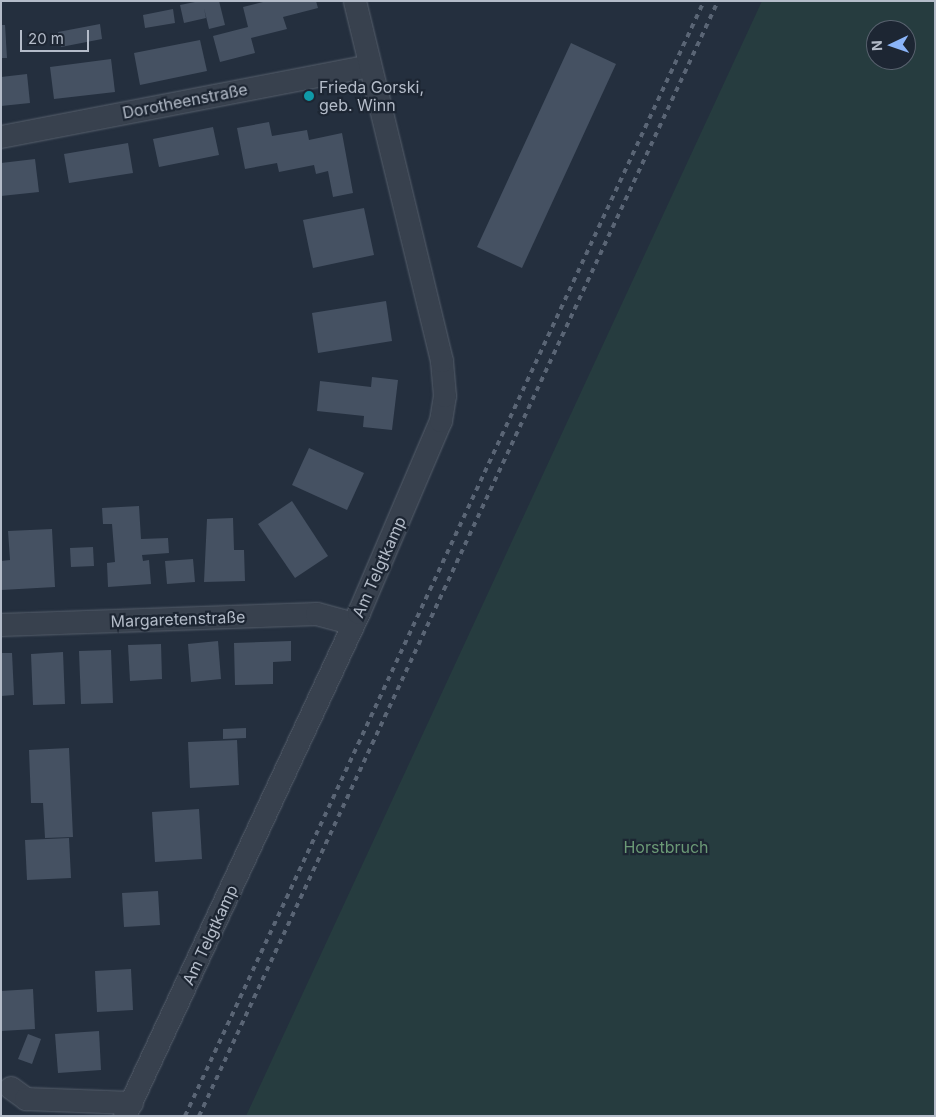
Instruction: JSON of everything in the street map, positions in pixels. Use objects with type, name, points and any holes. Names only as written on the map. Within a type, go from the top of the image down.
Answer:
[{"type":"street","name":"Am Telgtkamp","points":[[11,1088],[26,1098],[129,1109],[354,624],[433,448],[445,396],[442,361],[368,66],[355,1]]},
{"type":"street","name":"Dorotheenstraße","points":[[1,137],[368,66]]},
{"type":"street","name":"Margaretenstraße","points":[[1,625],[317,614],[354,624]]},
{"type":"green space","name":"Horstbruch","points":[[762,1],[935,1],[935,1116],[246,1116]]},
{"type":"building","points":[[200,1],[219,1],[225,25],[209,29],[204,8],[206,18],[184,23],[180,5]]},
{"type":"building","points":[[267,1],[316,1],[318,8],[283,17],[287,29],[251,38],[255,53],[220,62],[213,36],[248,27],[243,7]]},
{"type":"building","points":[[173,9],[175,23],[145,28],[143,15]]},
{"type":"building","points":[[100,24],[102,39],[61,47],[58,32]]},
{"type":"building","points":[[1,25],[5,25],[7,58],[1,58]]},
{"type":"building","points":[[200,40],[207,71],[140,85],[134,53]]},
{"type":"building","points":[[571,43],[616,64],[522,268],[477,247]]},
{"type":"building","points":[[111,59],[115,92],[54,99],[50,67]]},
{"type":"building","points":[[27,74],[30,103],[1,106],[1,77]]},
{"type":"building","points":[[269,122],[272,136],[307,130],[309,140],[342,133],[353,193],[333,197],[328,171],[316,174],[314,165],[279,172],[277,163],[245,169],[237,128]]},
{"type":"building","points":[[213,127],[219,155],[159,167],[153,139]]},
{"type":"building","points":[[128,143],[133,173],[69,183],[64,154]]},
{"type":"building","points":[[35,159],[39,192],[1,196],[1,163]]},
{"type":"building","points":[[364,208],[374,255],[313,268],[303,220]]},
{"type":"building","points":[[386,301],[392,341],[318,353],[312,313]]},
{"type":"building","points":[[372,377],[398,380],[392,430],[363,427],[364,416],[317,411],[320,381],[371,387]]},
{"type":"building","points":[[309,448],[364,473],[347,510],[292,485]]},
{"type":"building","points":[[292,501],[328,556],[295,578],[258,524]]},
{"type":"building","points":[[139,506],[141,539],[168,538],[169,553],[142,555],[143,561],[149,560],[151,584],[108,587],[107,563],[115,562],[112,524],[103,524],[102,508]]},
{"type":"building","points":[[233,518],[234,550],[244,550],[245,581],[204,582],[207,519]]},
{"type":"building","points":[[52,529],[55,587],[1,590],[1,561],[10,560],[8,531]]},
{"type":"building","points":[[93,547],[94,566],[71,567],[70,548]]},
{"type":"building","points":[[193,559],[195,582],[167,584],[165,561]]},
{"type":"building","points":[[218,641],[221,679],[191,682],[188,644]]},
{"type":"building","points":[[291,641],[291,661],[273,662],[273,684],[235,685],[234,643]]},
{"type":"building","points":[[161,644],[162,679],[130,681],[128,645]]},
{"type":"building","points":[[111,650],[113,703],[81,704],[79,651]]},
{"type":"building","points":[[63,652],[65,704],[33,705],[31,654]]},
{"type":"building","points":[[1,653],[12,653],[14,695],[1,696]]},
{"type":"building","points":[[246,728],[246,738],[223,739],[223,729]]},
{"type":"building","points":[[237,740],[239,785],[190,788],[188,742]]},
{"type":"building","points":[[69,748],[73,837],[45,838],[43,803],[31,803],[29,750]]},
{"type":"building","points":[[199,809],[202,859],[155,862],[152,812]]},
{"type":"building","points":[[69,838],[71,878],[27,880],[25,840]]},
{"type":"building","points":[[158,891],[160,925],[124,927],[122,893]]},
{"type":"building","points":[[131,969],[133,1010],[97,1012],[95,971]]},
{"type":"building","points":[[33,989],[35,1029],[1,1031],[1,991]]},
{"type":"building","points":[[99,1031],[101,1070],[58,1073],[55,1034]]},
{"type":"building","points":[[28,1034],[41,1039],[32,1064],[18,1059]]},
{"type":"railway","points":[[185,1116],[704,1]]},
{"type":"railway","points":[[199,1116],[718,1]]},
{"type":"place","name":"Frieda Gorski, geb. Winn","points":[[309,96]]}]
